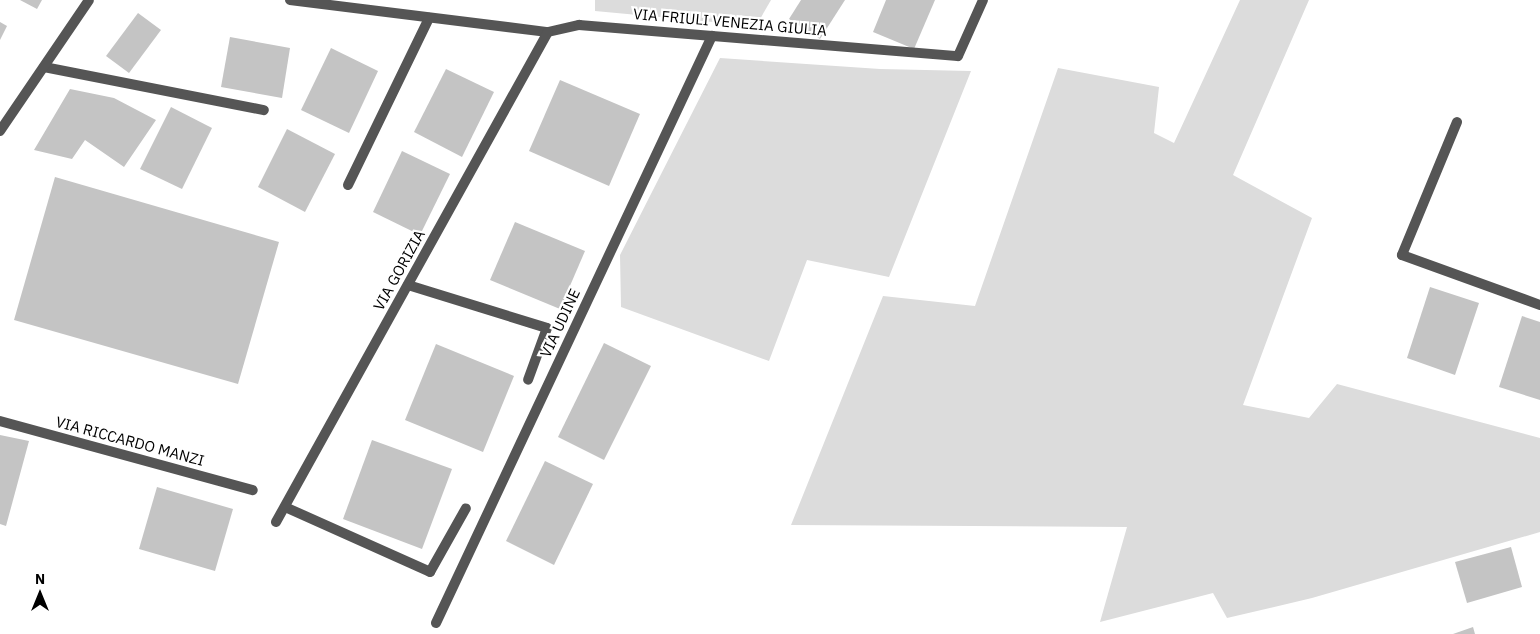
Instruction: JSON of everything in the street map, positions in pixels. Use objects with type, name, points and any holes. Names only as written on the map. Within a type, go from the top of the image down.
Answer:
[{"type":"street","points":[[0,131],[89,0]]},
{"type":"street","name":"VIA FRIULI VENEZIA GIULIA","points":[[290,0],[548,32],[579,25],[958,56],[983,0]]},
{"type":"street","points":[[348,185],[429,18]]},
{"type":"street","name":"VIA GORIZIA","points":[[276,522],[548,32]]},
{"type":"street","name":"VIA UDINE","points":[[436,623],[712,36]]},
{"type":"street","points":[[44,67],[264,110]]},
{"type":"street","points":[[1457,122],[1402,255],[1540,305]]},
{"type":"street","points":[[408,285],[547,328],[528,380]]},
{"type":"street","name":"VIA RICCARDO MANZI","points":[[0,421],[253,490]]},
{"type":"street","points":[[284,507],[430,572],[466,508]]},
{"type":"shaded area","points":[[595,0],[771,0],[756,26],[595,11]]},
{"type":"shaded area","points":[[1240,0],[1309,0],[1233,175],[1312,218],[1243,405],[1309,418],[1337,384],[1540,438],[1540,532],[1312,598],[1227,618],[1213,593],[1100,622],[1127,527],[791,525],[883,296],[975,306],[1058,68],[1159,87],[1154,133],[1174,143]]},
{"type":"shaded area","points":[[720,58],[880,69],[971,71],[889,277],[807,260],[769,361],[621,307],[620,255]]},
{"type":"building","points":[[20,0],[42,0],[37,9]]},
{"type":"building","points":[[801,0],[845,0],[820,39],[789,19]]},
{"type":"building","points":[[886,0],[935,0],[914,49],[873,32]]},
{"type":"building","points":[[138,13],[161,30],[129,73],[106,56]]},
{"type":"building","points":[[0,22],[7,26],[0,40]]},
{"type":"building","points":[[230,37],[290,48],[282,98],[221,87]]},
{"type":"building","points":[[331,48],[378,71],[349,133],[301,110]]},
{"type":"building","points":[[446,69],[494,92],[462,157],[414,132]]},
{"type":"building","points":[[560,80],[640,114],[609,186],[529,151]]},
{"type":"building","points":[[70,89],[114,98],[156,120],[124,167],[85,140],[72,159],[34,150]]},
{"type":"building","points":[[171,107],[212,128],[182,189],[140,169]]},
{"type":"building","points":[[287,129],[335,154],[305,212],[258,187]]},
{"type":"building","points":[[402,151],[450,174],[420,235],[373,212]]},
{"type":"building","points":[[55,177],[279,242],[238,384],[14,320]]},
{"type":"building","points":[[515,222],[585,251],[560,309],[490,280]]},
{"type":"building","points":[[1430,287],[1479,303],[1455,375],[1407,358]]},
{"type":"building","points":[[1522,316],[1540,322],[1540,400],[1499,387]]},
{"type":"building","points":[[604,343],[651,366],[604,460],[558,437]]},
{"type":"building","points":[[436,344],[514,376],[483,452],[405,420]]},
{"type":"building","points":[[0,435],[29,441],[6,526],[0,524]]},
{"type":"building","points":[[372,440],[452,469],[422,549],[343,519]]},
{"type":"building","points":[[545,461],[593,484],[554,565],[506,541]]},
{"type":"building","points":[[157,487],[233,509],[215,571],[139,549]]},
{"type":"building","points":[[1511,547],[1522,587],[1467,603],[1455,562]]},
{"type":"building","points":[[1473,627],[1475,634],[1453,634]]}]
